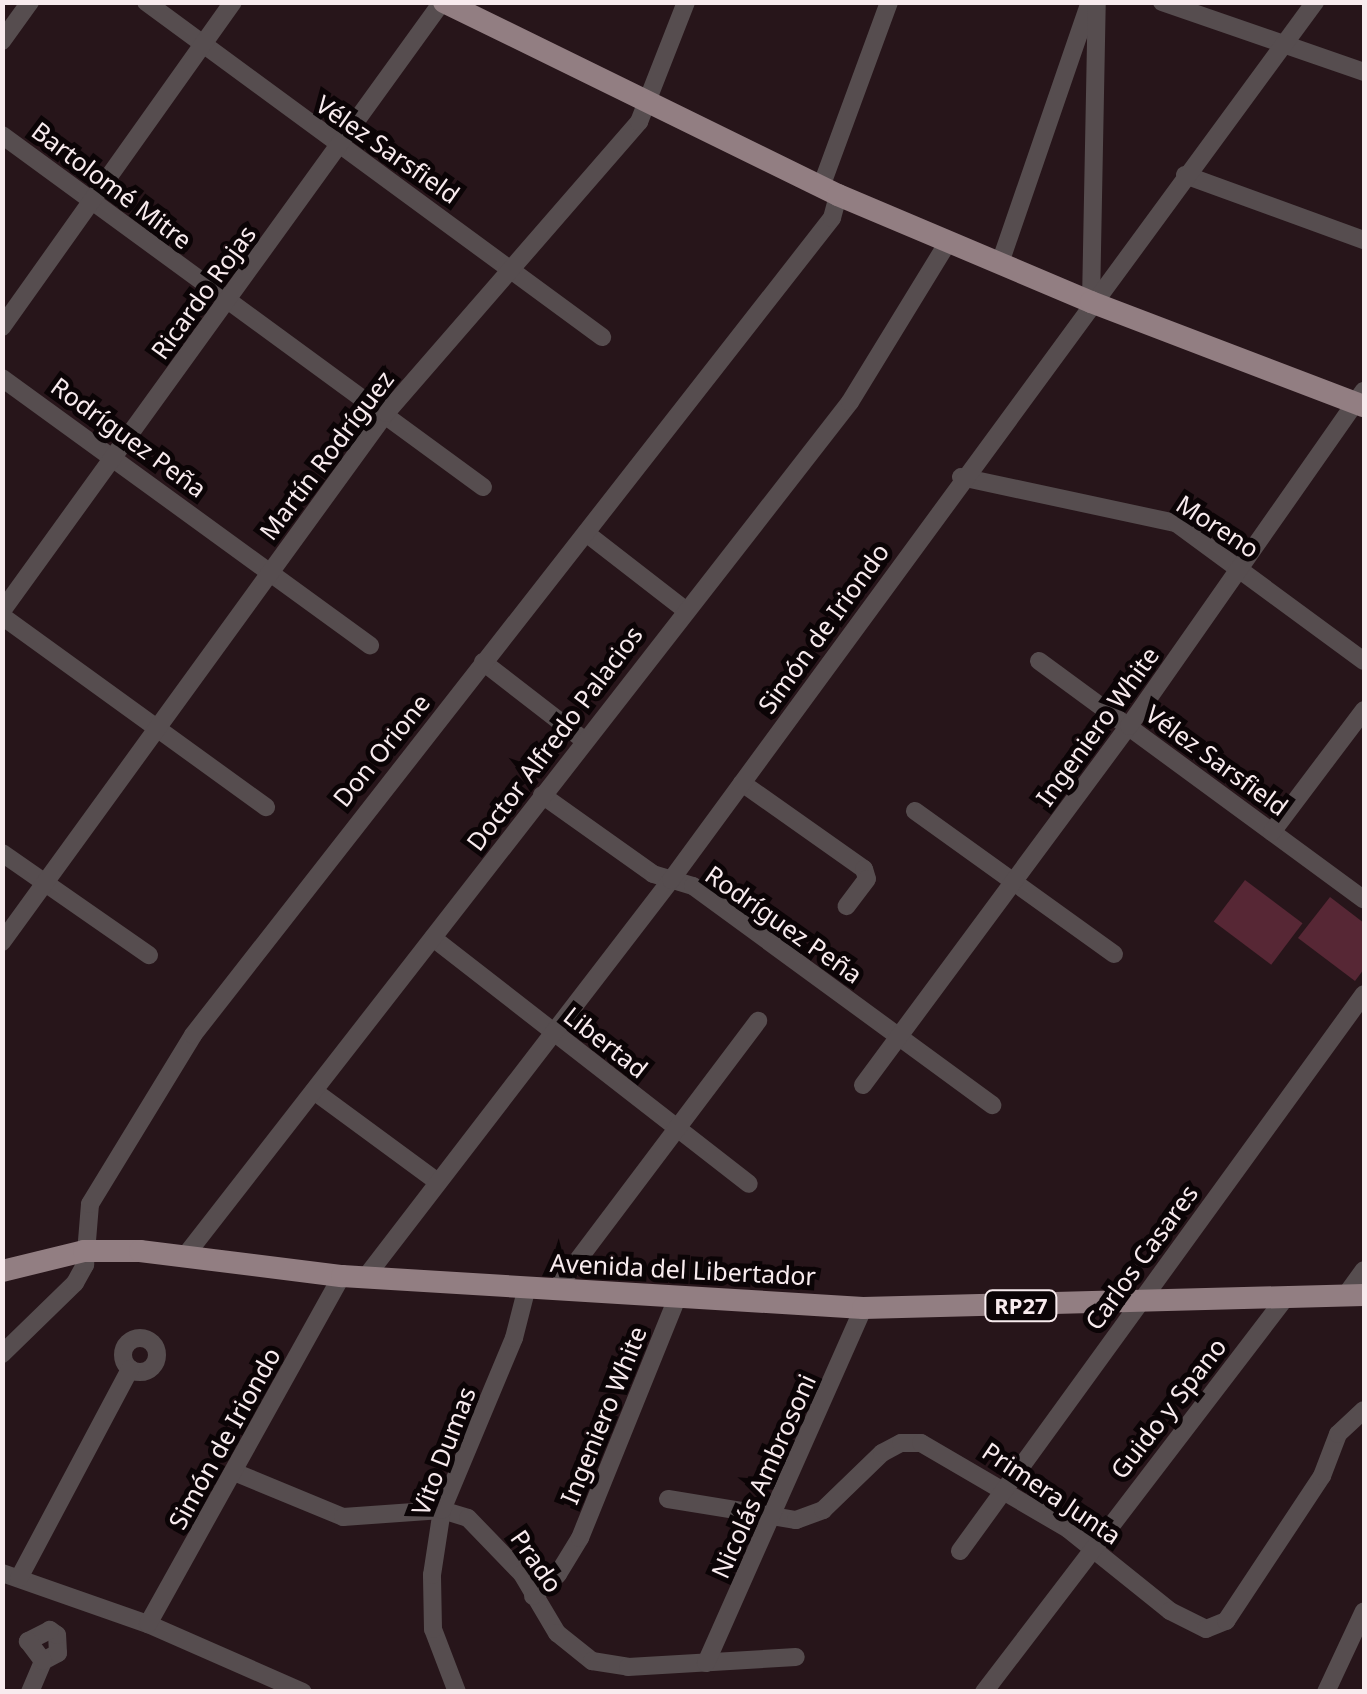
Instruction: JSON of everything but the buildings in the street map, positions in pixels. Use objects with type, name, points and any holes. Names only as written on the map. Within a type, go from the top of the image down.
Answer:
[{"type":"main road","points":[[443,2],[829,191],[1091,302],[1363,400]]},
{"type":"main road","name":"Avenida del Libertador","points":[[2,1271],[84,1252],[185,1256],[353,1277],[863,1308],[1355,1296]]},
{"type":"street","points":[[2,41],[30,2]]},
{"type":"street","name":"Vélez Sarsfield","points":[[146,2],[340,146],[512,266],[602,336]]},
{"type":"street","points":[[2,327],[233,2]]},
{"type":"street","name":"Ricardo Rojas","points":[[2,614],[443,2]]},
{"type":"street","name":"Martín Rodríguez","points":[[2,942],[386,413],[649,105],[686,2]]},
{"type":"street","name":"Don Orione","points":[[2,1354],[75,1283],[84,1252],[90,1204],[193,1035],[832,218],[829,191],[889,2]]},
{"type":"street","points":[[1000,263],[1090,2]]},
{"type":"street","points":[[1091,302],[1098,2]]},
{"type":"street","points":[[1162,2],[1364,72]]},
{"type":"street","name":"Simón de Iriondo","points":[[148,1624],[234,1472],[353,1277],[438,1182],[672,880],[962,477],[1315,2]]},
{"type":"street","name":"Bartolomé Mitre","points":[[2,134],[483,487]]},
{"type":"street","points":[[1185,174],[1364,240]]},
{"type":"street","name":"Doctor Alfredo Palacios","points":[[185,1256],[684,609],[850,402],[948,242]]},
{"type":"street","name":"Rodríguez Peña","points":[[2,378],[370,645]]},
{"type":"street","name":"Ingeniero White","points":[[862,1085],[1129,726],[1363,400]]},
{"type":"street","name":"Moreno","points":[[962,477],[1157,515],[1241,569],[1364,661]]},
{"type":"street","points":[[586,533],[684,609]]},
{"type":"street","points":[[2,614],[266,807]]},
{"type":"street","name":"Vélez Sarsfield","points":[[1040,661],[1364,900]]},
{"type":"street","points":[[483,662],[584,740]]},
{"type":"street","points":[[1272,832],[1364,710]]},
{"type":"street","points":[[742,783],[864,869],[867,878],[847,906]]},
{"type":"street","name":"Rodríguez Peña","points":[[542,795],[652,874],[692,886],[992,1105]]},
{"type":"street","points":[[915,811],[1114,954]]},
{"type":"street","points":[[2,853],[149,955]]},
{"type":"street","name":"Libertad","points":[[433,938],[749,1184]]},
{"type":"street","name":"Carlos Casares","points":[[960,1550],[1364,994]]},
{"type":"street","points":[[556,1288],[758,1021]]},
{"type":"street","points":[[314,1091],[438,1182]]},
{"type":"street","points":[[1355,1296],[1364,1270]]},
{"type":"street","name":"Vito Dumas","points":[[457,1692],[432,1629],[432,1575],[442,1510],[514,1338],[527,1288]]},
{"type":"street","name":"Ingeniero White","points":[[533,1596],[558,1574],[580,1538],[678,1296]]},
{"type":"street","name":"Guido y Spano","points":[[984,1692],[1285,1298]]},
{"type":"street","name":"Nicolás Ambrosoni","points":[[706,1663],[863,1308]]},
{"type":"street","points":[[130,1369],[11,1575],[148,1624],[303,1692]]},
{"type":"street","name":"Primera Junta","points":[[668,1499],[772,1520],[823,1510],[901,1443],[942,1451],[1092,1546],[1170,1611],[1206,1628],[1219,1626],[1304,1506],[1338,1434],[1364,1410]]},
{"type":"street","points":[[234,1472],[343,1518],[442,1510]]},
{"type":"street","name":"Prado","points":[[442,1510],[488,1534],[557,1633],[592,1661],[628,1668],[796,1657]]},
{"type":"street","points":[[1326,1692],[1364,1611]]},
{"type":"street","points":[[30,1692],[43,1661]]},
{"type":"shaded area","points":[[1245,880],[1303,923],[1271,965],[1214,922]]},
{"type":"shaded area","points":[[1330,897],[1364,923],[1364,969],[1355,981],[1298,938]]}]
